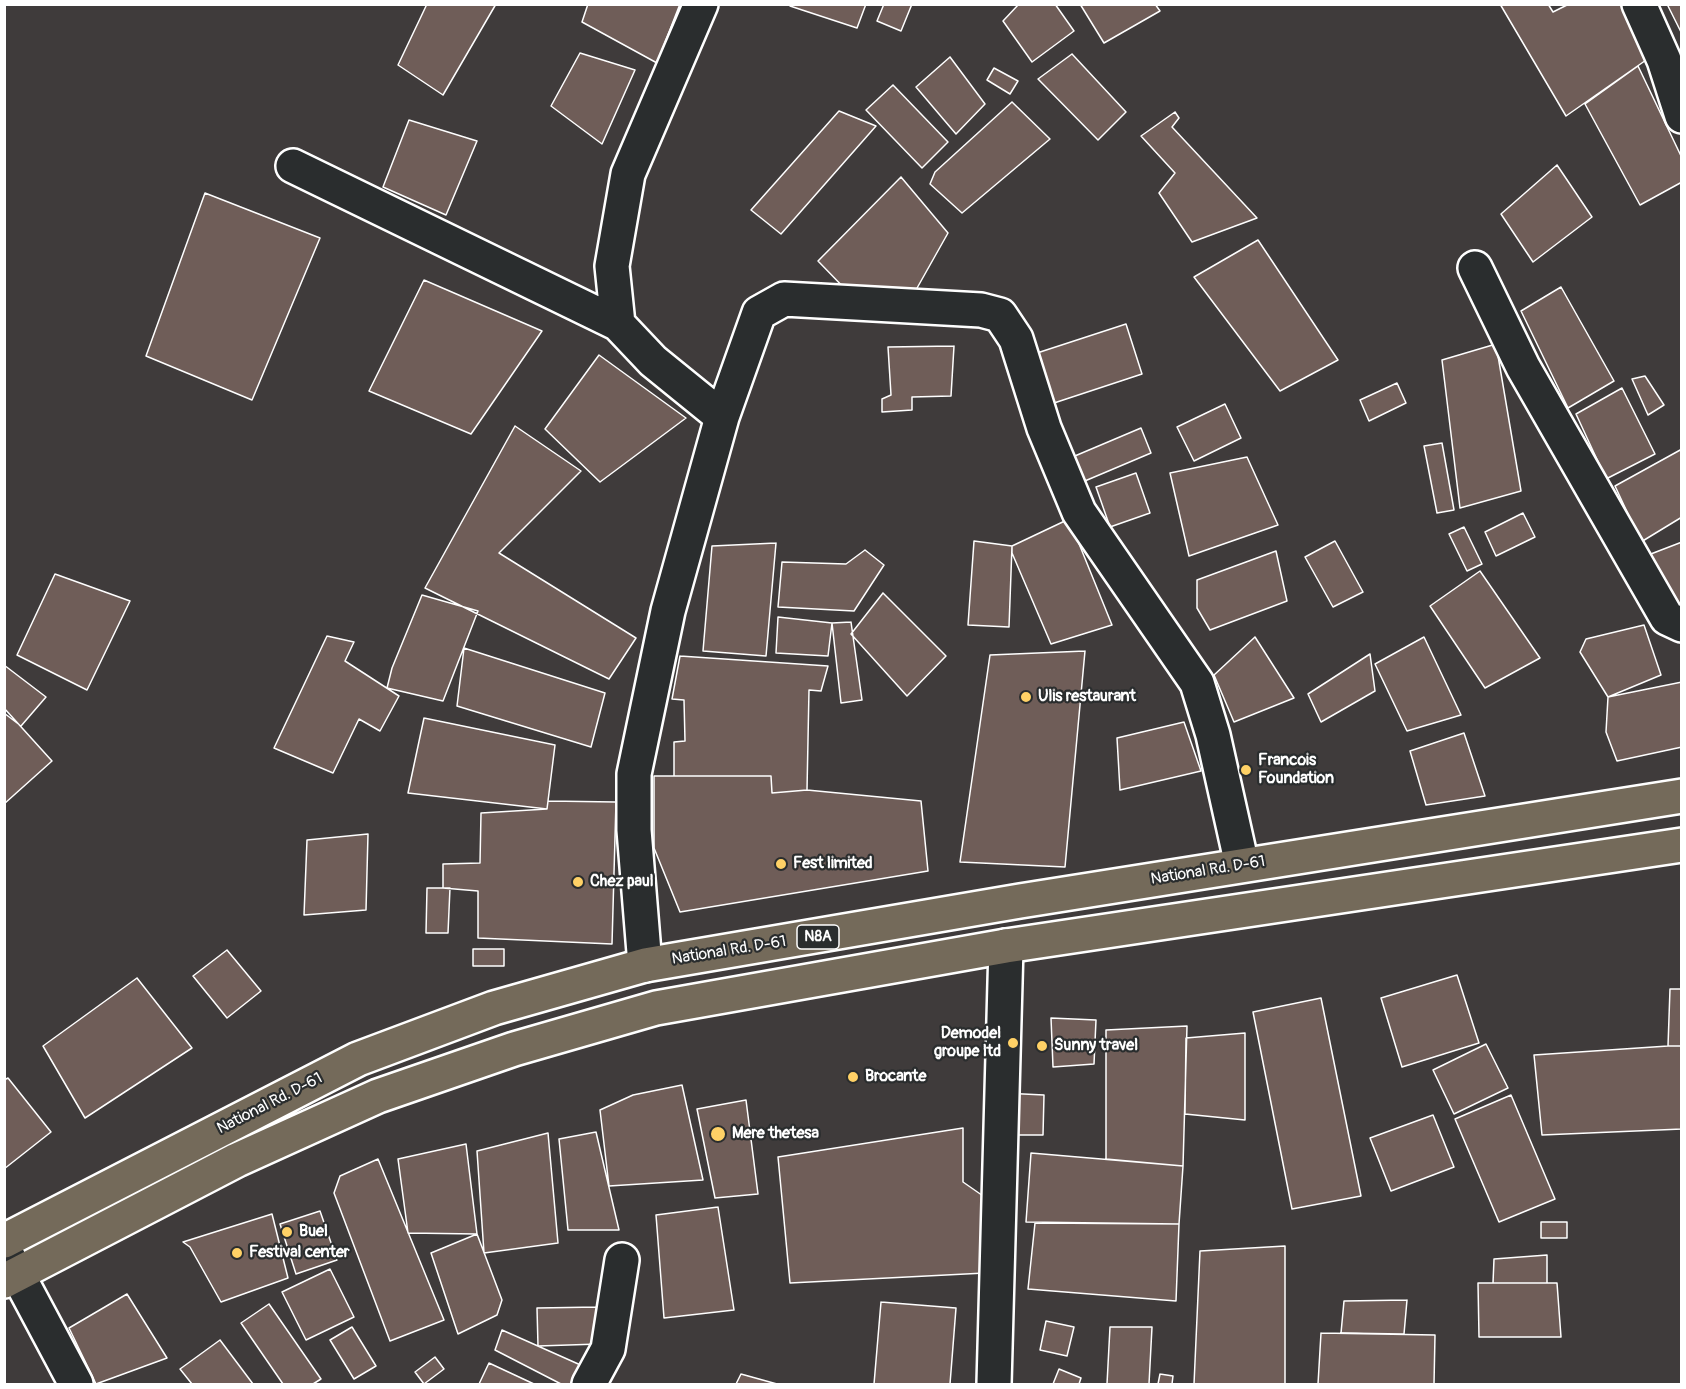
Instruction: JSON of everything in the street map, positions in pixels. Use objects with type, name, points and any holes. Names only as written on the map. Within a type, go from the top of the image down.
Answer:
[{"type":"highway","name":"National Rd. D-61","points":[[4,1240],[358,1059],[494,1008],[645,965],[1242,865],[1682,796]]},
{"type":"highway","points":[[9,1268],[378,1096],[514,1049],[656,1008],[1006,946],[1682,845]]},
{"type":"street","points":[[618,324],[612,266],[628,174],[701,4]]},
{"type":"street","points":[[1639,4],[1664,60],[1682,116]]},
{"type":"street","points":[[293,166],[618,324],[653,361],[722,417]]},
{"type":"street","points":[[1475,268],[1523,367],[1667,618],[1682,625]]},
{"type":"street","points":[[645,965],[634,830],[634,774],[668,611],[722,417],[759,313],[784,298],[981,310],[1000,315],[1016,339],[1044,428],[1079,513],[1197,682],[1213,735],[1242,865]]},
{"type":"street","points":[[994,1384],[1006,946]]},
{"type":"street","points":[[589,1384],[608,1349],[622,1260]]},
{"type":"street","points":[[9,1268],[76,1384]]},
{"type":"building","points":[[427,4],[496,4],[443,95],[398,65]]},
{"type":"building","points":[[588,4],[680,4],[657,63],[582,22]]},
{"type":"building","points":[[791,4],[866,4],[857,28],[790,6]]},
{"type":"building","points":[[884,4],[912,4],[901,31],[877,21]]},
{"type":"building","points":[[1019,4],[1055,4],[1074,31],[1032,62],[1003,21]]},
{"type":"building","points":[[1080,4],[1155,4],[1160,11],[1104,43]]},
{"type":"building","points":[[1500,4],[1548,4],[1553,12],[1569,4],[1620,4],[1649,58],[1566,116]]},
{"type":"building","points":[[1667,4],[1682,4],[1682,34]]},
{"type":"building","points":[[580,53],[635,70],[602,144],[551,106]]},
{"type":"building","points":[[1072,54],[1126,112],[1098,140],[1038,79]]},
{"type":"building","points":[[950,57],[985,104],[956,134],[916,87]]},
{"type":"building","points":[[1638,66],[1682,158],[1682,182],[1640,205],[1585,104]]},
{"type":"building","points":[[994,68],[1018,81],[1010,94],[987,80]]},
{"type":"building","points":[[893,85],[948,142],[922,168],[866,110]]},
{"type":"building","points":[[1012,102],[1050,139],[962,213],[930,184],[935,172]]},
{"type":"building","points":[[839,111],[876,126],[781,234],[751,210]]},
{"type":"building","points":[[1175,112],[1179,118],[1172,127],[1257,218],[1192,242],[1159,193],[1175,173],[1141,136]]},
{"type":"building","points":[[409,120],[477,141],[446,215],[383,187]]},
{"type":"building","points":[[1557,165],[1592,217],[1533,262],[1501,214]]},
{"type":"building","points":[[901,177],[948,233],[912,297],[850,294],[818,261]]},
{"type":"building","points":[[205,193],[320,238],[252,400],[146,356]]},
{"type":"building","points":[[1258,240],[1338,360],[1280,391],[1194,277]]},
{"type":"building","points":[[424,280],[542,331],[471,434],[369,391]]},
{"type":"building","points":[[1561,287],[1614,381],[1568,408],[1521,311]]},
{"type":"building","points":[[1126,324],[1142,374],[1051,404],[1034,354]]},
{"type":"building","points":[[1496,344],[1521,491],[1460,508],[1442,360]]},
{"type":"building","points":[[954,346],[951,396],[912,397],[912,410],[882,412],[882,399],[891,395],[888,347]]},
{"type":"building","points":[[599,355],[686,418],[600,482],[545,429]]},
{"type":"building","points":[[1645,376],[1664,405],[1648,415],[1632,379]]},
{"type":"building","points":[[1397,383],[1406,403],[1369,421],[1360,400]]},
{"type":"building","points":[[1622,388],[1655,454],[1606,479],[1576,414]]},
{"type":"building","points":[[1225,404],[1241,438],[1194,461],[1177,427]]},
{"type":"building","points":[[515,426],[581,471],[499,553],[636,638],[609,679],[425,588]]},
{"type":"building","points":[[1141,428],[1151,453],[1073,486],[1063,461]]},
{"type":"building","points":[[1442,443],[1454,510],[1437,513],[1424,446]]},
{"type":"building","points":[[1682,449],[1682,517],[1641,542],[1615,486]]},
{"type":"building","points":[[1247,457],[1278,525],[1189,556],[1170,473]]},
{"type":"building","points":[[1136,473],[1150,513],[1110,527],[1096,487]]},
{"type":"building","points":[[1523,513],[1535,537],[1496,556],[1485,532]]},
{"type":"building","points":[[1069,519],[1112,625],[1051,644],[1012,553],[1012,546]]},
{"type":"building","points":[[1464,527],[1482,564],[1467,571],[1449,534]]},
{"type":"building","points":[[974,541],[1012,546],[1009,627],[968,625]]},
{"type":"building","points":[[1335,541],[1363,592],[1333,607],[1305,557]]},
{"type":"building","points":[[1682,542],[1682,605],[1677,607],[1643,557]]},
{"type":"building","points":[[776,543],[766,656],[703,651],[712,546]]},
{"type":"building","points":[[865,550],[884,565],[854,611],[778,607],[782,562],[846,564]]},
{"type":"building","points":[[1276,551],[1287,601],[1210,630],[1197,608],[1197,580]]},
{"type":"building","points":[[1480,571],[1540,658],[1485,688],[1430,606]]},
{"type":"building","points":[[55,574],[130,601],[87,690],[17,655]]},
{"type":"building","points":[[883,593],[946,656],[907,696],[851,634]]},
{"type":"building","points":[[422,595],[478,611],[443,701],[387,688],[392,668]]},
{"type":"building","points":[[778,617],[832,623],[828,656],[776,653]]},
{"type":"building","points":[[851,622],[862,700],[841,703],[832,623]]},
{"type":"building","points":[[1644,625],[1661,675],[1608,697],[1580,652],[1586,639]]},
{"type":"building","points":[[327,636],[354,642],[345,661],[399,696],[380,731],[359,719],[333,773],[274,748]]},
{"type":"building","points":[[1255,637],[1294,698],[1234,722],[1214,675]]},
{"type":"building","points":[[1424,637],[1461,715],[1407,731],[1375,664]]},
{"type":"building","points":[[464,648],[605,693],[591,747],[457,706]]},
{"type":"building","points":[[1085,651],[1065,867],[960,862],[990,655]]},
{"type":"building","points":[[1370,654],[1375,691],[1321,722],[1308,694]]},
{"type":"building","points":[[680,656],[828,666],[821,691],[809,690],[807,790],[772,793],[771,776],[674,776],[674,742],[685,741],[684,700],[672,699]]},
{"type":"building","points":[[4,665],[46,697],[21,726],[4,713]]},
{"type":"building","points":[[1682,682],[1682,747],[1617,761],[1606,732],[1608,697]]},
{"type":"building","points":[[4,708],[52,761],[4,804]]},
{"type":"building","points":[[424,718],[555,745],[547,809],[408,793]]},
{"type":"building","points":[[1184,722],[1201,771],[1120,790],[1117,738]]},
{"type":"building","points":[[1464,733],[1485,796],[1426,805],[1410,751]]},
{"type":"building","points":[[654,776],[771,776],[772,793],[807,790],[921,801],[928,871],[680,912],[654,848]]},
{"type":"building","points":[[548,801],[616,802],[612,944],[478,938],[478,891],[443,888],[443,864],[480,863],[481,813],[547,809]]},
{"type":"building","points":[[368,834],[366,910],[304,915],[307,840]]},
{"type":"building","points":[[427,888],[450,888],[448,933],[426,933]]},
{"type":"building","points":[[473,949],[504,949],[504,966],[473,966]]},
{"type":"building","points":[[227,950],[261,991],[227,1018],[193,976]]},
{"type":"building","points":[[1457,975],[1479,1043],[1402,1067],[1381,998]]},
{"type":"building","points":[[137,978],[192,1048],[85,1118],[43,1046]]},
{"type":"building","points":[[1670,989],[1682,989],[1682,1046],[1668,1046]]},
{"type":"building","points":[[1321,998],[1361,1196],[1292,1209],[1253,1012]]},
{"type":"building","points":[[1051,1018],[1096,1020],[1094,1064],[1053,1067]]},
{"type":"building","points":[[1187,1026],[1183,1166],[1106,1159],[1106,1030]]},
{"type":"building","points":[[1245,1033],[1245,1120],[1185,1114],[1186,1038]]},
{"type":"building","points":[[1486,1044],[1508,1088],[1454,1114],[1433,1070]]},
{"type":"building","points":[[1682,1046],[1682,1129],[1542,1135],[1534,1055]]},
{"type":"building","points":[[8,1078],[51,1132],[4,1169],[4,1080]]},
{"type":"building","points":[[682,1085],[703,1180],[609,1186],[600,1110],[633,1095]]},
{"type":"building","points":[[1003,1093],[1044,1095],[1043,1135],[1001,1135]]},
{"type":"building","points":[[1511,1095],[1555,1199],[1499,1222],[1455,1119]]},
{"type":"building","points":[[746,1100],[758,1194],[715,1198],[697,1109]]},
{"type":"building","points":[[1433,1115],[1454,1167],[1391,1191],[1370,1138]]},
{"type":"building","points":[[963,1128],[963,1182],[986,1198],[985,1273],[790,1283],[778,1157]]},
{"type":"building","points":[[596,1132],[619,1230],[568,1230],[559,1139]]},
{"type":"building","points":[[548,1133],[558,1243],[484,1253],[477,1151]]},
{"type":"building","points":[[466,1144],[477,1234],[408,1233],[398,1159]]},
{"type":"building","points":[[1031,1153],[1183,1166],[1179,1224],[1026,1222]]},
{"type":"building","points":[[378,1159],[444,1320],[390,1341],[334,1193],[340,1176]]},
{"type":"building","points":[[718,1207],[734,1310],[664,1318],[656,1215]]},
{"type":"building","points":[[320,1211],[337,1260],[296,1274],[280,1224]]},
{"type":"building","points":[[272,1214],[288,1278],[221,1302],[190,1247],[183,1242]]},
{"type":"building","points":[[1541,1222],[1567,1222],[1567,1238],[1541,1238]]},
{"type":"building","points":[[1035,1223],[1179,1224],[1176,1301],[1028,1289]]},
{"type":"building","points":[[477,1234],[502,1300],[497,1315],[458,1334],[431,1253]]},
{"type":"building","points":[[1285,1246],[1285,1384],[1194,1384],[1200,1251]]},
{"type":"building","points":[[1547,1255],[1547,1283],[1493,1283],[1494,1259]]},
{"type":"building","points":[[330,1269],[354,1317],[306,1340],[282,1292]]},
{"type":"building","points":[[1478,1283],[1557,1283],[1561,1337],[1479,1337]]},
{"type":"building","points":[[127,1294],[167,1358],[96,1384],[69,1328]]},
{"type":"building","points":[[1407,1300],[1404,1334],[1341,1333],[1344,1301]]},
{"type":"building","points":[[881,1302],[956,1308],[950,1384],[874,1384]]},
{"type":"building","points":[[269,1304],[321,1379],[313,1384],[283,1384],[241,1323]]},
{"type":"building","points":[[598,1307],[599,1344],[538,1346],[537,1308]]},
{"type":"building","points":[[1046,1321],[1074,1327],[1067,1356],[1040,1350]]},
{"type":"building","points":[[352,1327],[376,1366],[354,1379],[330,1340]]},
{"type":"building","points":[[1110,1327],[1152,1327],[1149,1384],[1107,1384]]},
{"type":"building","points":[[502,1330],[594,1371],[587,1384],[561,1384],[495,1350]]},
{"type":"building","points":[[1321,1333],[1435,1335],[1434,1384],[1318,1384]]},
{"type":"building","points":[[220,1340],[253,1384],[192,1384],[180,1369]]},
{"type":"building","points":[[435,1357],[444,1369],[424,1384],[415,1372]]},
{"type":"building","points":[[489,1363],[534,1384],[479,1384]]},
{"type":"building","points":[[1059,1369],[1081,1378],[1079,1384],[1053,1384]]},
{"type":"building","points":[[741,1374],[777,1384],[736,1384]]},
{"type":"building","points":[[1160,1374],[1173,1376],[1172,1384],[1158,1384]]},
{"type":"place","name":"Ulis restaurant","points":[[1026,697]]},
{"type":"place","name":"Francois Foundation","points":[[1246,770]]},
{"type":"place","name":"Fest limited","points":[[781,864]]},
{"type":"place","name":"Chez paul","points":[[578,882]]},
{"type":"place","name":"Demodel groupe ltd","points":[[1013,1043]]},
{"type":"place","name":"Sunny travel","points":[[1042,1046]]},
{"type":"place","name":"Brocante","points":[[853,1077]]},
{"type":"place","name":"Mere thetesa","points":[[718,1134]]},
{"type":"place","name":"Buel","points":[[287,1232]]},
{"type":"place","name":"Festival center","points":[[237,1253]]}]
